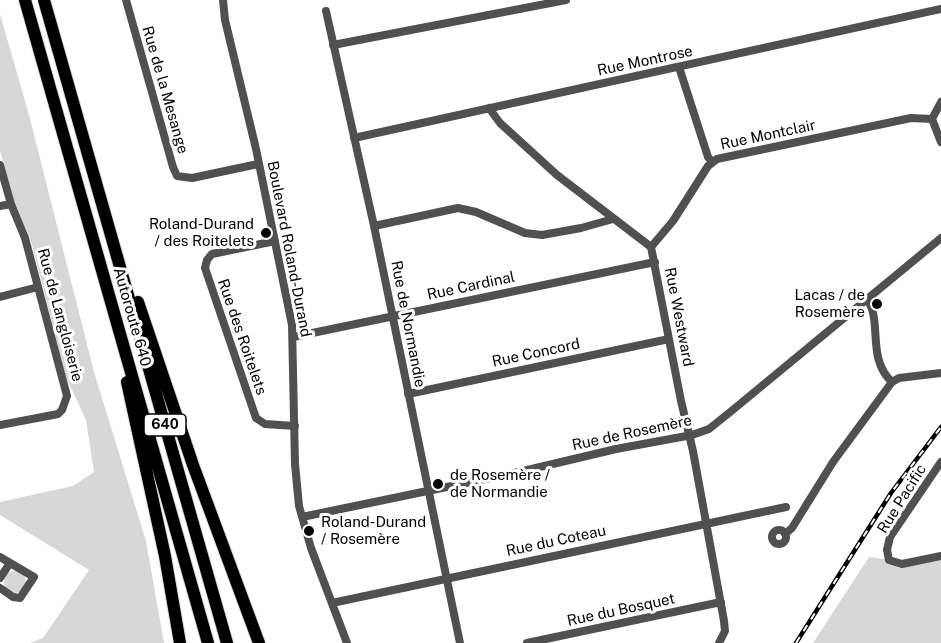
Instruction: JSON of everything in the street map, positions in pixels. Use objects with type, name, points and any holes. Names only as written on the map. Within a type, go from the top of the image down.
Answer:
[{"type":"highway","name":"Autoroute 640","points":[[25,0],[208,643]]},
{"type":"highway","name":"Autoroute 640","points":[[44,0],[227,643]]},
{"type":"highway","points":[[104,208],[156,350],[193,465],[258,643]]},
{"type":"highway","points":[[109,290],[165,556],[180,643]]},
{"type":"street","name":"Rue de la Mesange","points":[[126,0],[177,176],[192,178],[258,164]]},
{"type":"street","name":"Boulevard Roland-Durand","points":[[223,0],[225,20],[275,241],[293,337],[296,478],[302,517],[347,643]]},
{"type":"street","points":[[333,45],[566,0]]},
{"type":"street","name":"Rue Montrose","points":[[354,138],[941,9]]},
{"type":"street","name":"Rue de Normandie","points":[[326,11],[374,226],[460,643]]},
{"type":"street","points":[[679,67],[708,157],[712,162]]},
{"type":"street","points":[[941,102],[932,119],[941,142]]},
{"type":"street","points":[[489,108],[500,123],[556,175],[651,247]]},
{"type":"street","name":"Rue Montclair","points":[[651,247],[670,226],[712,162],[720,158],[911,118],[932,119]]},
{"type":"street","name":"Rue de Langloiserie","points":[[0,165],[11,204],[26,238],[67,396],[58,414],[0,425]]},
{"type":"street","points":[[0,206],[11,204]]},
{"type":"street","points":[[374,226],[458,208],[476,212],[525,233],[542,235],[613,219]]},
{"type":"street","name":"Rue de Rosemère","points":[[302,517],[610,450],[689,436],[712,427],[941,238]]},
{"type":"street","name":"Rue des Roitelets","points":[[275,241],[212,254],[205,268],[256,418],[265,424],[295,426]]},
{"type":"street","name":"Rue Westward","points":[[651,247],[721,602],[725,628],[720,643]]},
{"type":"street","name":"Rue Cardinal","points":[[293,337],[655,262]]},
{"type":"street","points":[[0,297],[38,288]]},
{"type":"street","points":[[867,299],[872,306],[875,340],[880,362],[885,374],[892,382]]},
{"type":"street","name":"Rue Concord","points":[[408,394],[669,339]]},
{"type":"street","points":[[785,534],[792,528],[836,458],[892,382],[899,378],[941,373]]},
{"type":"street","name":"Rue Pacific","points":[[939,468],[890,537],[887,550],[890,560],[902,564],[941,556]]},
{"type":"street","name":"Rue du Coteau","points":[[332,603],[446,577],[786,507]]},
{"type":"street","points":[[0,557],[34,577],[20,598],[13,597],[0,588]]},
{"type":"street","points":[[0,578],[10,563]]},
{"type":"street","name":"Rue du Bosquet","points":[[527,643],[721,602]]},
{"type":"shaded area","points":[[0,14],[29,115],[94,372],[146,541],[164,643],[30,643],[43,638],[89,570],[0,515],[0,502],[73,486],[94,472],[86,420],[66,377],[31,241],[13,198],[0,151]]},
{"type":"shaded area","points":[[941,556],[941,643],[813,643],[869,557],[902,564]]},
{"type":"shaded area","points":[[15,571],[23,574],[26,582],[23,590],[15,593],[7,590],[4,582],[7,574]]},
{"type":"railway","points":[[796,643],[891,493],[941,427]]},
{"type":"place","name":"Roland-Durand / des Roitelets","points":[[266,233]]},
{"type":"place","name":"Lacas / de Rosemère","points":[[877,304]]},
{"type":"place","name":"de Rosemère / de Normandie","points":[[438,484]]},
{"type":"place","name":"Roland-Durand / Rosemère","points":[[309,531]]}]
